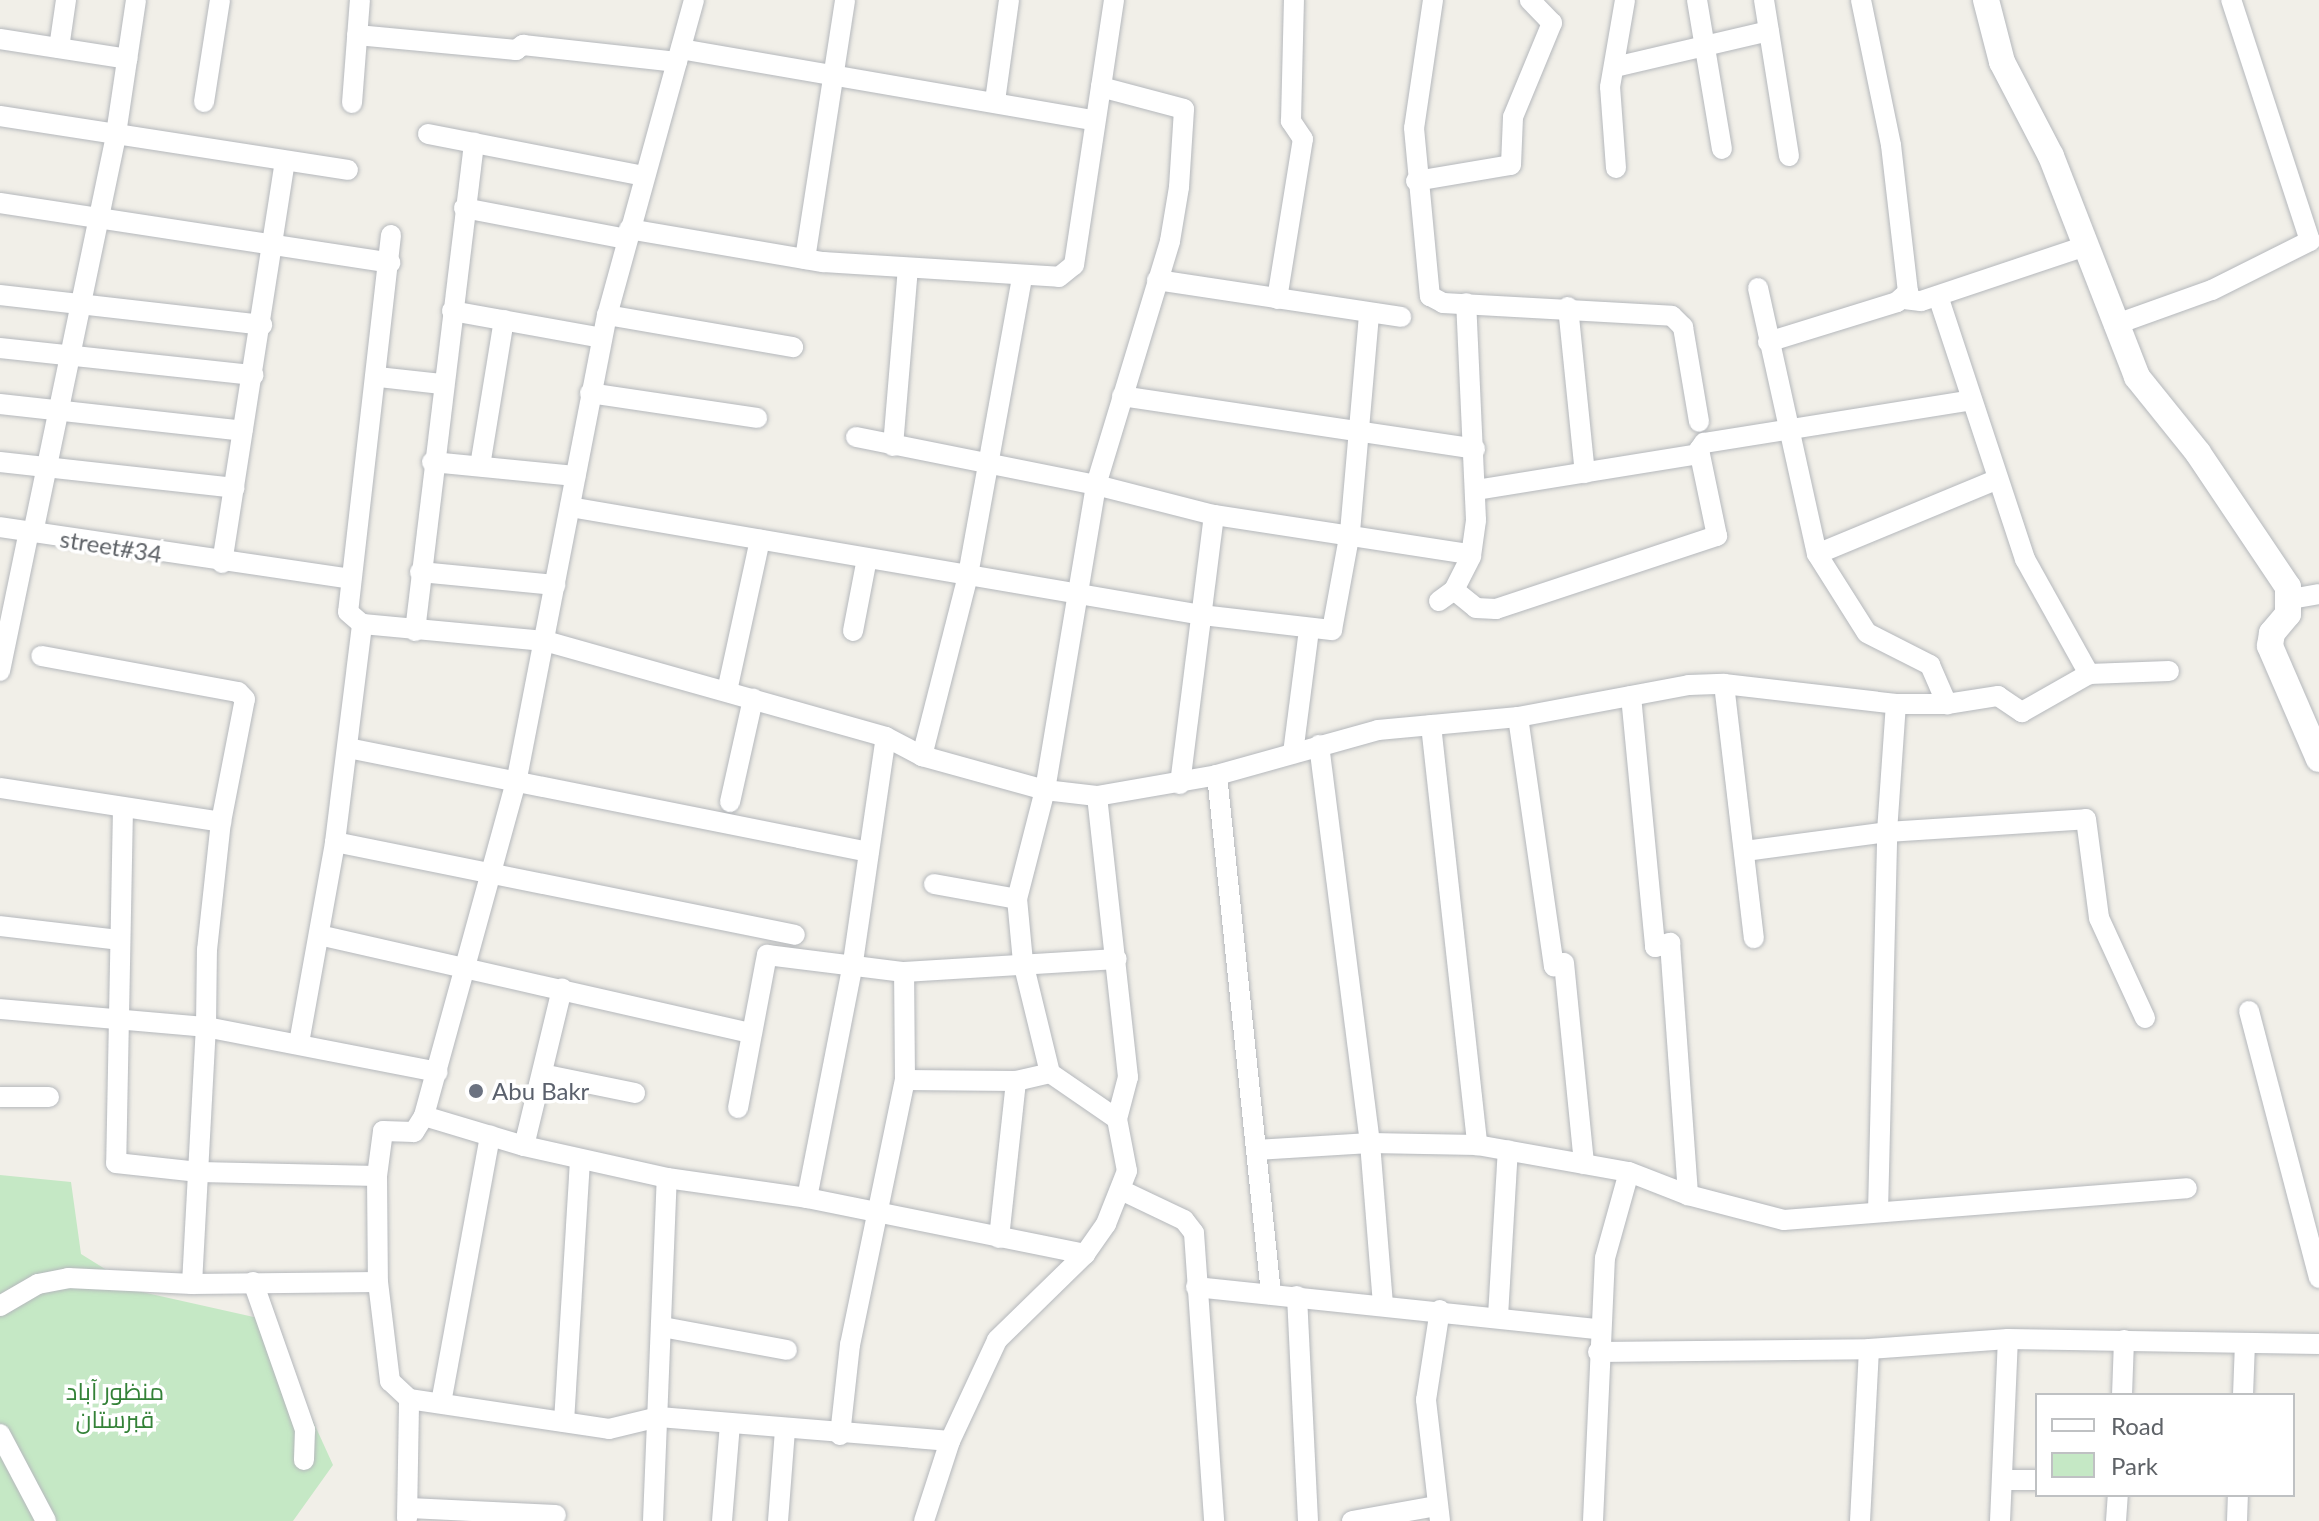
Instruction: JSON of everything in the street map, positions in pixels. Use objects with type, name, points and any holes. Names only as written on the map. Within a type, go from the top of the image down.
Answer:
[{"type":"street","points":[[59,48],[66,0]]},
{"type":"street","points":[[0,671],[9,586],[31,532],[47,467],[116,134],[136,0]]},
{"type":"street","points":[[204,102],[220,0]]},
{"type":"street","points":[[352,103],[360,0]]},
{"type":"street","points":[[694,0],[607,315],[517,778],[438,1072],[424,1116],[414,1132],[383,1131],[377,1176],[378,1282],[390,1381],[409,1399],[609,1429],[659,1417],[840,1435],[950,1441]]},
{"type":"street","points":[[805,259],[845,0]]},
{"type":"street","points":[[995,101],[1009,0]]},
{"type":"street","points":[[464,208],[805,259],[908,269],[1059,277],[1074,265],[1093,120],[1114,0]]},
{"type":"street","points":[[1277,299],[1303,139],[1291,121],[1294,0]]},
{"type":"street","points":[[1433,0],[1414,128],[1416,181],[1430,296],[1466,303],[1568,307],[1680,320],[1699,422]]},
{"type":"street","points":[[1416,181],[1511,165],[1513,117],[1552,23],[1530,0]]},
{"type":"street","points":[[1616,168],[1610,87],[1625,0]]},
{"type":"street","points":[[1697,0],[1722,149]]},
{"type":"street","points":[[1764,0],[1789,156]]},
{"type":"street","points":[[1861,0],[1891,145],[1908,292],[1904,299]]},
{"type":"street","points":[[1986,0],[2002,62],[2051,156],[2114,325],[2137,377],[2266,551],[2291,599]]},
{"type":"street","points":[[2114,325],[2212,290],[2315,239],[2231,0]]},
{"type":"street","points":[[1615,67],[1769,31]]},
{"type":"street","points":[[357,35],[516,50],[523,45],[679,55],[833,74],[1093,120]]},
{"type":"street","points":[[0,39],[127,59]]},
{"type":"street","points":[[1101,87],[1179,104],[1186,115],[1179,140],[1175,214],[1096,485],[1045,790],[1017,899],[1023,962],[1050,1073],[1117,1119]]},
{"type":"street","points":[[0,116],[348,170]]},
{"type":"street","points":[[428,134],[644,176]]},
{"type":"street","points":[[415,631],[441,384],[474,143]]},
{"type":"street","points":[[222,563],[262,325],[285,162]]},
{"type":"street","points":[[0,203],[390,263]]},
{"type":"street","points":[[391,235],[378,377],[348,612],[362,624],[545,641],[886,737],[922,756],[1045,790],[1097,796],[1180,784],[1378,730],[1518,717],[1631,696],[1724,684],[1896,704],[1947,704],[1998,696],[2025,712],[2089,674],[2169,671]]},
{"type":"street","points":[[1768,342],[1904,299],[1938,296],[2085,246]]},
{"type":"street","points":[[893,446],[908,269]]},
{"type":"street","points":[[922,756],[968,575],[1022,277]]},
{"type":"street","points":[[1157,280],[1401,317]]},
{"type":"street","points":[[1758,288],[1786,430],[1817,554],[1867,633],[1930,665],[1947,704]]},
{"type":"street","points":[[0,295],[262,325]]},
{"type":"street","points":[[1938,296],[2037,587],[2089,674]]},
{"type":"street","points":[[1466,303],[1476,490],[1471,556],[1447,596],[1476,608],[1496,609],[1717,536],[1699,454],[1704,443],[1972,400]]},
{"type":"street","points":[[1568,307],[1585,473]]},
{"type":"street","points":[[452,311],[602,338]]},
{"type":"street","points":[[570,507],[968,575],[1078,590],[1202,615],[1309,630],[1335,626],[1350,532],[1369,314]]},
{"type":"street","points":[[607,315],[793,347]]},
{"type":"street","points":[[480,466],[504,320]]},
{"type":"street","points":[[0,348],[254,375]]},
{"type":"street","points":[[378,377],[441,384]]},
{"type":"street","points":[[590,393],[757,418]]},
{"type":"street","points":[[1122,396],[1475,449]]},
{"type":"street","points":[[0,404],[243,431]]},
{"type":"street","points":[[856,437],[987,466],[1096,485],[1214,515],[1350,532],[1469,554]]},
{"type":"street","points":[[1476,490],[1699,454]]},
{"type":"street","points":[[0,462],[235,488]]},
{"type":"street","points":[[432,462],[575,476]]},
{"type":"street","points":[[1817,554],[1998,479]]},
{"type":"street","points":[[1180,784],[1214,515]]},
{"type":"street","name":"street#34","points":[[0,527],[222,563],[351,579]]},
{"type":"street","points":[[727,691],[760,540]]},
{"type":"street","points":[[853,631],[867,558]]},
{"type":"street","points":[[420,572],[555,585]]},
{"type":"street","points":[[2291,599],[2319,594]]},
{"type":"street","points":[[2291,599],[2270,646],[2319,759]]},
{"type":"street","points":[[299,1043],[335,842],[362,624]]},
{"type":"street","points":[[1293,753],[1309,630]]},
{"type":"street","points":[[41,656],[243,694],[221,822],[207,950],[206,1027],[192,1284]]},
{"type":"street","points":[[1724,684],[1754,938]]},
{"type":"street","points":[[1631,696],[1655,947],[1670,943],[1688,1195]]},
{"type":"street","points":[[730,802],[753,699]]},
{"type":"street","points":[[1878,1212],[1887,832],[1896,704]]},
{"type":"street","points":[[1518,717],[1554,966],[1564,963],[1584,1164]]},
{"type":"street","points":[[1431,725],[1477,1145]]},
{"type":"street","points":[[807,1198],[852,969],[886,737]]},
{"type":"street","points":[[1319,745],[1370,1143],[1383,1305]]},
{"type":"street","points":[[348,748],[517,778],[869,852]]},
{"type":"street","points":[[1217,775],[1271,1294]]},
{"type":"street","points":[[0,788],[221,822]]},
{"type":"street","points":[[924,1521],[950,1441],[997,1340],[1085,1254],[1121,1190],[1127,1171],[1117,1119],[1128,1077],[1097,796]]},
{"type":"street","points":[[123,808],[116,1016],[116,1163],[199,1172],[377,1176]]},
{"type":"street","points":[[1745,851],[1887,832],[2086,819],[2099,918],[2145,1018]]},
{"type":"street","points":[[335,842],[795,935]]},
{"type":"street","points":[[934,884],[1017,899]]},
{"type":"street","points":[[0,926],[119,940]]},
{"type":"street","points":[[319,935],[749,1033]]},
{"type":"street","points":[[738,1108],[749,1033],[767,955],[852,969],[904,972],[1023,962],[1117,959]]},
{"type":"street","points":[[840,1435],[850,1345],[905,1080],[904,972]]},
{"type":"street","points":[[524,1146],[562,989]]},
{"type":"street","points":[[0,1009],[116,1016],[206,1027],[438,1072]]},
{"type":"street","points":[[2249,1011],[2319,1278]]},
{"type":"street","points":[[905,1080],[1016,1081],[1050,1073]]},
{"type":"street","points":[[542,1074],[635,1093]]},
{"type":"street","points":[[999,1238],[1016,1081]]},
{"type":"street","points":[[0,1097],[49,1097]]},
{"type":"street","points":[[424,1116],[580,1160],[667,1178],[807,1198],[1085,1254]]},
{"type":"street","points":[[441,1403],[490,1135]]},
{"type":"street","points":[[1256,1150],[1370,1143],[1477,1145],[1629,1172],[1688,1195],[1784,1220],[2187,1188]]},
{"type":"street","points":[[1498,1316],[1508,1150]]},
{"type":"street","points":[[564,1422],[580,1160]]},
{"type":"street","points":[[1593,1521],[1598,1329],[1605,1258],[1629,1172]]},
{"type":"street","points":[[653,1521],[667,1178]]},
{"type":"street","points":[[1121,1190],[1190,1226],[1214,1521]]},
{"type":"street","points":[[0,1306],[38,1284],[68,1278],[192,1284],[378,1282]]},
{"type":"street","points":[[253,1282],[305,1430],[304,1460]]},
{"type":"street","points":[[1196,1287],[1498,1316],[1598,1329]]},
{"type":"street","points":[[1297,1296],[1308,1521]]},
{"type":"street","points":[[1352,1521],[1438,1514],[1426,1400],[1440,1310]]},
{"type":"street","points":[[662,1327],[787,1350]]},
{"type":"street","points":[[1598,1352],[1869,1349],[2008,1339],[2319,1344]]},
{"type":"street","points":[[2000,1521],[2008,1339]]},
{"type":"street","points":[[2122,1393],[2124,1340]]},
{"type":"street","points":[[2243,1393],[2245,1343]]},
{"type":"street","points":[[1860,1521],[1869,1349]]},
{"type":"street","points":[[409,1399],[408,1515],[556,1515]]},
{"type":"street","points":[[722,1521],[730,1424]]},
{"type":"street","points":[[778,1521],[785,1429]]},
{"type":"street","points":[[0,1434],[46,1521]]},
{"type":"street","points":[[2003,1480],[2035,1480]]},
{"type":"street","points":[[2116,1521],[2118,1497]]},
{"type":"street","points":[[2237,1521],[2238,1497]]},
{"type":"green space","name":"منظور آباد قبرستان","points":[[0,1175],[71,1182],[81,1254],[142,1292],[267,1320],[333,1465],[293,1521],[0,1521]]},
{"type":"place","name":"Abu Bakr","points":[[476,1091]]}]
